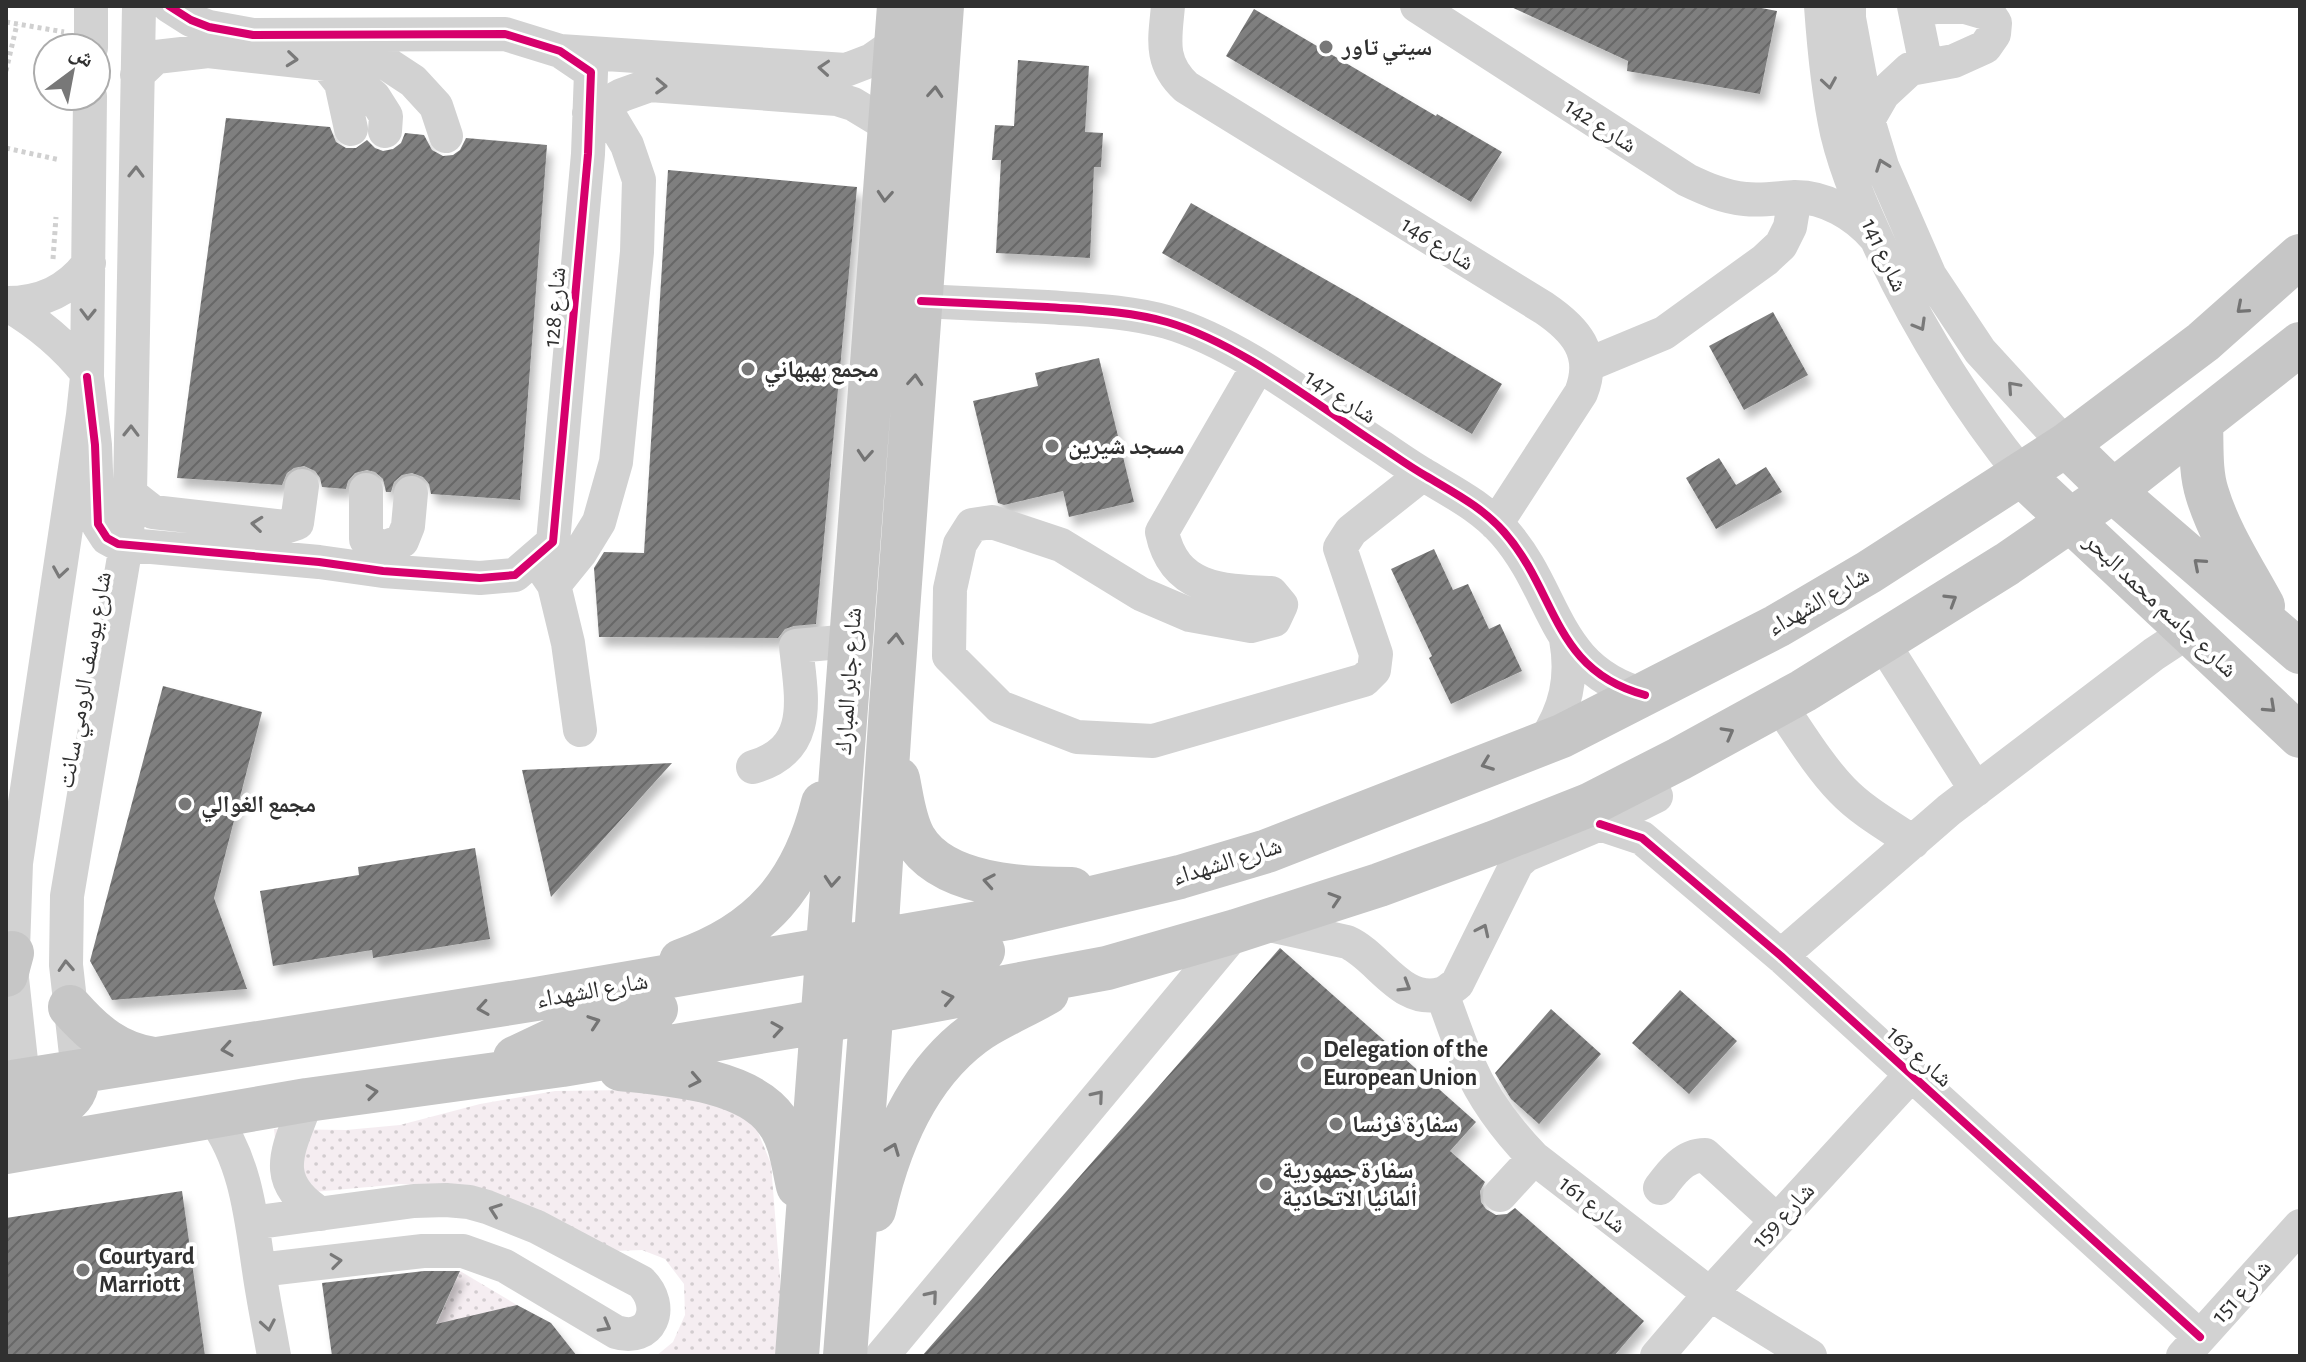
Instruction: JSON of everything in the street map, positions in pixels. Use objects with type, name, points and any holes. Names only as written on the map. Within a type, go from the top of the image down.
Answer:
[{"type":"main road","name":"شارع جابر المبارك","points":[[856,1348],[873,976],[942,6]]},
{"type":"main road","name":"شارع جابر المبارك","points":[[797,1356],[897,25]]},
{"type":"main road","name":"شارع الشهداء","points":[[873,976],[1008,918],[1166,881],[1267,851],[1562,736],[1645,695],[1777,626],[2022,475],[2203,342],[2300,256]]},
{"type":"main road","points":[[856,1348],[882,1177],[901,1127],[922,1088],[950,1054],[982,1028],[1051,991],[1107,968],[1379,885],[1493,843],[1589,805],[1679,759],[1791,698],[2007,564],[2113,491],[2300,344]]},
{"type":"main road","points":[[2201,423],[2206,491],[2223,533],[2289,642]]},
{"type":"main road","points":[[2066,445],[2113,491],[2289,642]]},
{"type":"main road","name":"شارع جاسم محمد البحر","points":[[2022,475],[2300,736]]},
{"type":"main road","points":[[1777,626],[1791,626],[1804,631],[1814,641],[1820,655],[1819,669],[1813,681],[1791,698]]},
{"type":"main road","points":[[588,991],[713,948],[773,905],[798,871],[816,830],[848,687]]},
{"type":"main road","points":[[891,707],[897,775],[906,819],[921,847],[940,865],[983,881],[1055,889],[1166,881]]},
{"type":"main road","points":[[472,1078],[537,1046],[605,1018],[826,963],[848,972],[870,954],[873,976]]},
{"type":"main road","name":"شارع الشهداء","points":[[19,1098],[78,1072],[588,991],[826,963]]},
{"type":"main road","points":[[6,1152],[307,1100],[562,1065],[821,1021],[827,1002],[837,989],[873,976],[1107,968]]},
{"type":"main road","points":[[70,1007],[95,1032],[117,1048],[160,1060]]},
{"type":"main road","points":[[562,1065],[626,1070],[700,1081],[733,1090],[757,1102],[778,1122],[788,1142],[805,1232]]},
{"type":"main road","points":[[19,1098],[63,1124],[102,1136]]},
{"type":"street","points":[[91,6],[91,32]]},
{"type":"street","name":"شارع يوسف الرومي سانت","points":[[78,1072],[65,946],[67,896],[126,545],[130,494],[139,6]]},
{"type":"street","name":"شارع 128","points":[[169,6],[209,27],[253,35],[505,34],[560,51],[591,72],[596,109],[588,154],[553,542],[545,572]]},
{"type":"street","name":"شارع 146","points":[[1168,6],[1166,56],[1186,87],[1554,315],[1575,335],[1582,346],[1587,365]]},
{"type":"street","name":"شارع 142","points":[[1417,6],[1687,180],[1707,190],[1744,199],[1818,200],[1839,208],[1861,222],[1875,237]]},
{"type":"street","points":[[1496,524],[1573,407],[1584,384],[1587,365],[1664,333],[1765,260],[1786,236],[1798,198],[1813,190],[1825,176],[1835,150],[1852,126],[1883,94],[1918,67],[1954,61],[1985,47],[1994,34],[1995,23],[1989,14],[1965,7],[1914,8],[1918,67]]},
{"type":"street","points":[[1840,10],[1860,37],[1872,47],[1918,67]]},
{"type":"street","name":"شارع 141","points":[[1840,10],[1852,126],[1846,165],[1875,237],[1903,294],[1989,434],[2022,475]]},
{"type":"street","points":[[560,51],[846,70],[872,60],[897,25]]},
{"type":"street","points":[[343,35],[352,79],[374,97],[386,116],[385,131]]},
{"type":"street","points":[[343,35],[413,81],[436,106],[446,136]]},
{"type":"street","points":[[137,75],[156,57],[208,51],[326,64],[341,83],[351,129]]},
{"type":"street","points":[[6,304],[52,334],[87,375],[94,437],[98,524],[107,538],[118,544],[319,562],[383,559],[480,578],[545,572],[580,553],[599,522],[616,462],[637,252],[639,180],[627,145],[596,109],[650,85],[837,99],[853,104],[891,127]]},
{"type":"street","name":"شارع يوسف الرومي سانت","points":[[19,1098],[9,964],[14,893],[13,842],[83,415],[87,375],[90,112]]},
{"type":"street","name":"شارع 141","points":[[1852,126],[1882,166],[1930,276],[1980,351],[2066,445]]},
{"type":"street","points":[[6,304],[50,296],[71,283],[89,263]]},
{"type":"street","name":"شارع 147","points":[[921,301],[1112,311],[1148,317],[1194,332],[1258,366],[1462,497],[1496,524],[1526,563],[1566,639],[1586,665],[1621,688],[1645,695]]},
{"type":"street","points":[[1258,366],[1162,532],[1165,549],[1176,565],[1206,586],[1222,591],[1271,593],[1281,605],[1274,620],[1251,626],[1190,615],[1141,594],[1061,545],[992,522],[972,525],[960,544],[950,589],[949,656],[1000,707],[1077,737],[1153,741],[1364,680],[1374,670],[1376,654],[1340,548],[1351,531],[1423,474]]},
{"type":"street","points":[[130,494],[153,512],[285,527],[297,523],[302,486]]},
{"type":"street","points":[[366,490],[366,539],[383,559]]},
{"type":"street","points":[[383,559],[402,541],[408,526],[411,493]]},
{"type":"street","points":[[545,572],[568,643],[580,730]]},
{"type":"street","points":[[1781,956],[1949,810],[2154,654],[2189,631]]},
{"type":"street","name":"شارع 147","points":[[1544,742],[1562,710],[1567,693],[1566,639]]},
{"type":"street","points":[[753,767],[782,754],[798,727],[802,702],[796,646],[851,641]]},
{"type":"street","points":[[1883,643],[1976,790]]},
{"type":"street","points":[[1791,698],[1811,750],[1842,790],[1865,810],[1913,842]]},
{"type":"street","points":[[1642,838],[1656,796],[1679,759]]},
{"type":"street","points":[[856,1348],[1248,927],[1347,942],[1360,948],[1411,992],[1442,994],[1457,984],[1517,863],[1526,855],[1656,796]]},
{"type":"street","name":"شارع 163","points":[[1600,824],[1642,838],[1781,956],[1911,1075],[2191,1346]]},
{"type":"street","name":"شارع 161","points":[[1442,994],[1470,1068],[1511,1133],[1534,1158],[1710,1294],[1810,1356]]},
{"type":"street","name":"شارع 159","points":[[1657,1356],[1911,1075]]},
{"type":"street","points":[[307,1100],[289,1150],[287,1175],[299,1197],[321,1214]]},
{"type":"street","points":[[213,1117],[236,1158],[252,1223],[274,1356]]},
{"type":"street","points":[[1660,1188],[1675,1168],[1698,1155],[1705,1155],[1777,1221]]},
{"type":"street","points":[[1500,1195],[1534,1158]]},
{"type":"street","points":[[252,1223],[414,1201],[469,1202],[537,1227],[641,1282],[650,1291],[654,1315],[638,1333],[626,1336],[604,1327],[505,1266],[463,1251],[423,1251],[259,1270]]},
{"type":"street","name":"شارع 151","points":[[2191,1346],[2300,1226]]},
{"type":"street","points":[[571,1305],[571,1291],[577,1277],[601,1261]]},
{"type":"path","points":[[6,71],[17,24]]},
{"type":"path","points":[[6,148],[89,166]]},
{"type":"shaded area","points":[[555,1091],[702,1093],[753,1120],[771,1164],[785,1341],[783,1356],[656,1356],[673,1342],[685,1315],[684,1284],[665,1259],[642,1250],[614,1251],[479,1191],[401,1184],[281,1195],[274,1129],[346,1130],[400,1125],[480,1104]]},
{"type":"shaded area","points":[[460,1271],[517,1305],[480,1314],[452,1348],[423,1356]]},
{"type":"building","points":[[1509,6],[1751,6],[1777,11],[1760,94],[1627,71],[1628,61]]},
{"type":"building","points":[[1254,9],[1502,152],[1471,202],[1226,56]]},
{"type":"building","points":[[1018,60],[1089,66],[1085,132],[1103,133],[1101,167],[1094,167],[1090,258],[996,253],[1001,160],[992,160],[995,125],[1014,126]]},
{"type":"building","points":[[226,118],[330,127],[336,142],[346,148],[356,148],[367,140],[383,151],[393,149],[401,143],[405,133],[424,135],[432,150],[443,156],[460,150],[466,138],[547,145],[520,500],[431,494],[429,484],[423,477],[412,473],[402,475],[394,482],[391,492],[386,492],[383,479],[367,470],[355,473],[346,489],[322,487],[315,471],[304,466],[287,473],[282,485],[177,478]]},
{"type":"building","name":"مجمع بهبهاني","points":[[668,170],[857,187],[816,624],[785,629],[778,638],[599,637],[594,568],[604,552],[644,553]]},
{"type":"building","points":[[1191,203],[1502,384],[1472,434],[1162,253]]},
{"type":"building","points":[[1773,312],[1808,375],[1744,410],[1709,346]]},
{"type":"building","name":"مسجد شيرين","points":[[1099,358],[1134,502],[1069,517],[1063,491],[1004,505],[998,503],[973,401],[1038,386],[1035,373]]},
{"type":"building","points":[[1719,458],[1736,485],[1766,467],[1782,492],[1716,529],[1686,478]]},
{"type":"building","points":[[1434,549],[1453,590],[1468,584],[1489,629],[1500,624],[1522,671],[1451,704],[1391,569]]},
{"type":"building","name":"مجمع الغوالي","points":[[163,686],[262,712],[214,898],[247,989],[112,1000],[90,961]]},
{"type":"building","points":[[672,763],[551,897],[522,770]]},
{"type":"building","points":[[475,848],[490,939],[373,958],[372,950],[273,966],[260,891],[359,875],[358,867]]},
{"type":"building","points":[[1280,948],[1476,1122],[1450,1151],[1485,1182],[1480,1191],[1481,1202],[1486,1209],[1496,1215],[1507,1214],[1515,1208],[1644,1321],[1614,1356],[922,1356]]},
{"type":"building","points":[[1680,990],[1737,1041],[1689,1094],[1632,1043]]},
{"type":"building","points":[[1551,1009],[1601,1054],[1539,1124],[1511,1099],[1495,1073]]},
{"type":"building","points":[[182,1191],[205,1356],[6,1356],[6,1218]]},
{"type":"building","points":[[424,1271],[460,1271],[436,1324],[517,1305],[551,1323],[577,1356],[332,1356],[322,1283]]},
{"type":"cycle path","points":[[87,377],[95,445],[98,524],[107,538],[118,544],[480,578],[515,575],[553,542],[588,154],[591,72],[560,51],[505,34],[253,35],[209,27],[169,6]]},
{"type":"cycle path","points":[[921,301],[1123,313],[1167,322],[1222,344],[1277,376],[1486,515],[1522,555],[1574,649],[1591,668],[1614,683],[1645,695]]},
{"type":"cycle path","points":[[1600,824],[1642,838],[1781,956],[2200,1337]]},
{"type":"place","name":"سيتي تاور","points":[[1326,47]]},
{"type":"place","name":"مجمع بهبهاني","points":[[748,369]]},
{"type":"place","name":"مسجد شيرين","points":[[1052,446]]},
{"type":"place","name":"مجمع الغوالي","points":[[185,804]]},
{"type":"place","name":"Delegation of the European Union","points":[[1307,1063]]},
{"type":"place","name":"سفارة فرنسا","points":[[1336,1124]]},
{"type":"place","name":"سفارة جمهورية ألمانيا الاتحادية","points":[[1266,1184]]},
{"type":"place","name":"Courtyard Marriott","points":[[83,1270]]}]
